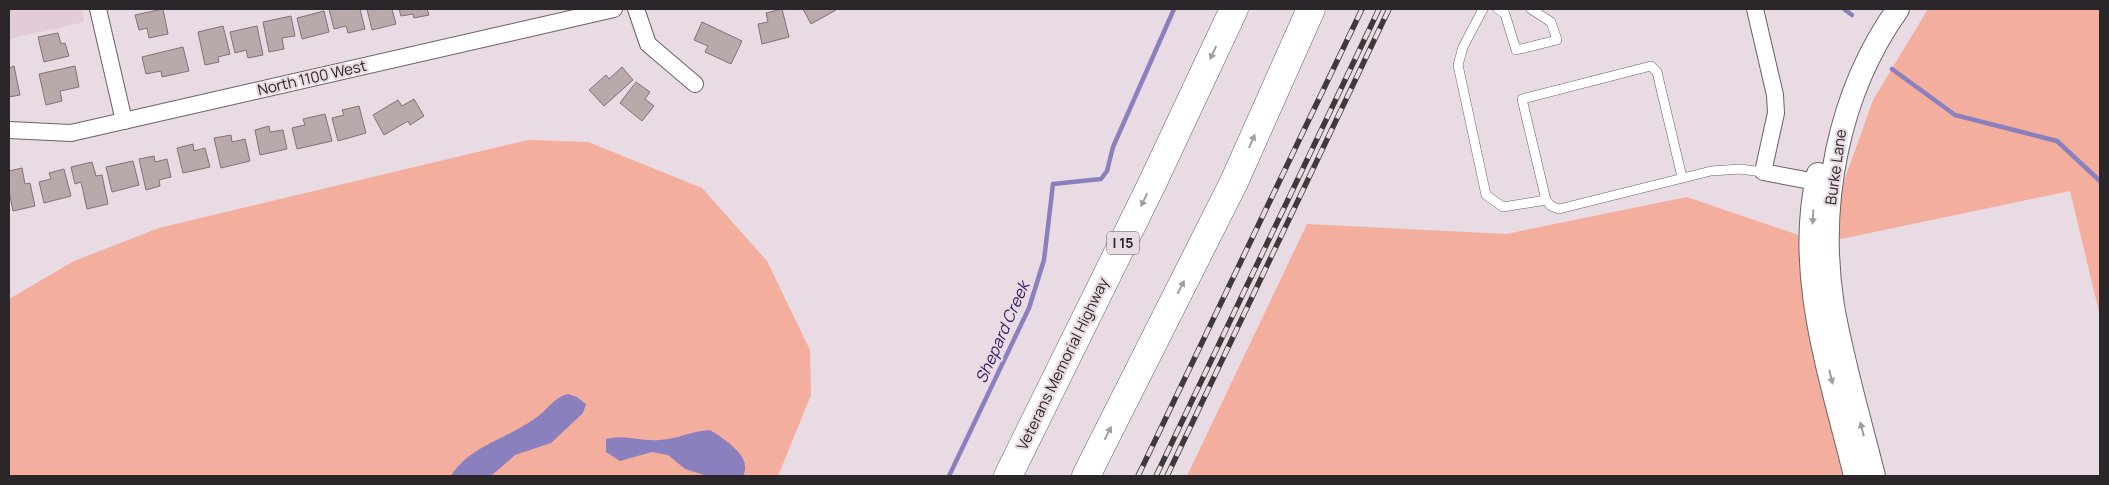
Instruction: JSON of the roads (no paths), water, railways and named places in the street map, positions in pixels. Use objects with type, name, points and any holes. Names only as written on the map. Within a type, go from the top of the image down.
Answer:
[{"type":"highway","name":"Veterans Memorial Highway","points":[[1008,476],[1151,186],[1234,9]]},
{"type":"highway","points":[[1086,476],[1234,182],[1311,9]]},
{"type":"street","points":[[98,9],[124,121]]},
{"type":"street","name":"North 1100 West","points":[[9,130],[71,133],[614,9]]},
{"type":"street","points":[[636,9],[648,44],[695,84]]},
{"type":"street","points":[[1754,9],[1776,95],[1776,113],[1763,172],[1824,183]]},
{"type":"street","name":"Burke Lane","points":[[1855,476],[1816,310],[1812,259],[1824,183],[1844,122],[1863,67],[1898,9]]},
{"type":"street","name":"Burke Lane","points":[[1824,183],[1833,305],[1874,476]]},
{"type":"lane","points":[[1483,9],[1463,47],[1458,65],[1486,195],[1504,207],[1546,200]]},
{"type":"lane","points":[[1498,9],[1505,14],[1516,50],[1557,40],[1551,22],[1531,9]]},
{"type":"lane","points":[[1682,177],[1657,72],[1651,66],[1522,99],[1546,200],[1551,206],[1559,210],[1641,190],[1682,177],[1728,168],[1763,172]]},
{"type":"waterway","name":"Shepard Creek","points":[[949,476],[1029,308],[1044,260],[1053,184],[1101,179],[1107,171],[1113,147],[1174,9]]},
{"type":"waterway","name":"Shepard Creek","points":[[1844,9],[1852,15]]},
{"type":"waterway","name":"Shepard Creek","points":[[1892,69],[1955,115],[2057,141],[2100,181]]},
{"type":"railway","points":[[1138,476],[1362,9]]},
{"type":"railway","points":[[1156,476],[1379,9]]},
{"type":"railway","points":[[1167,476],[1389,9]]}]
